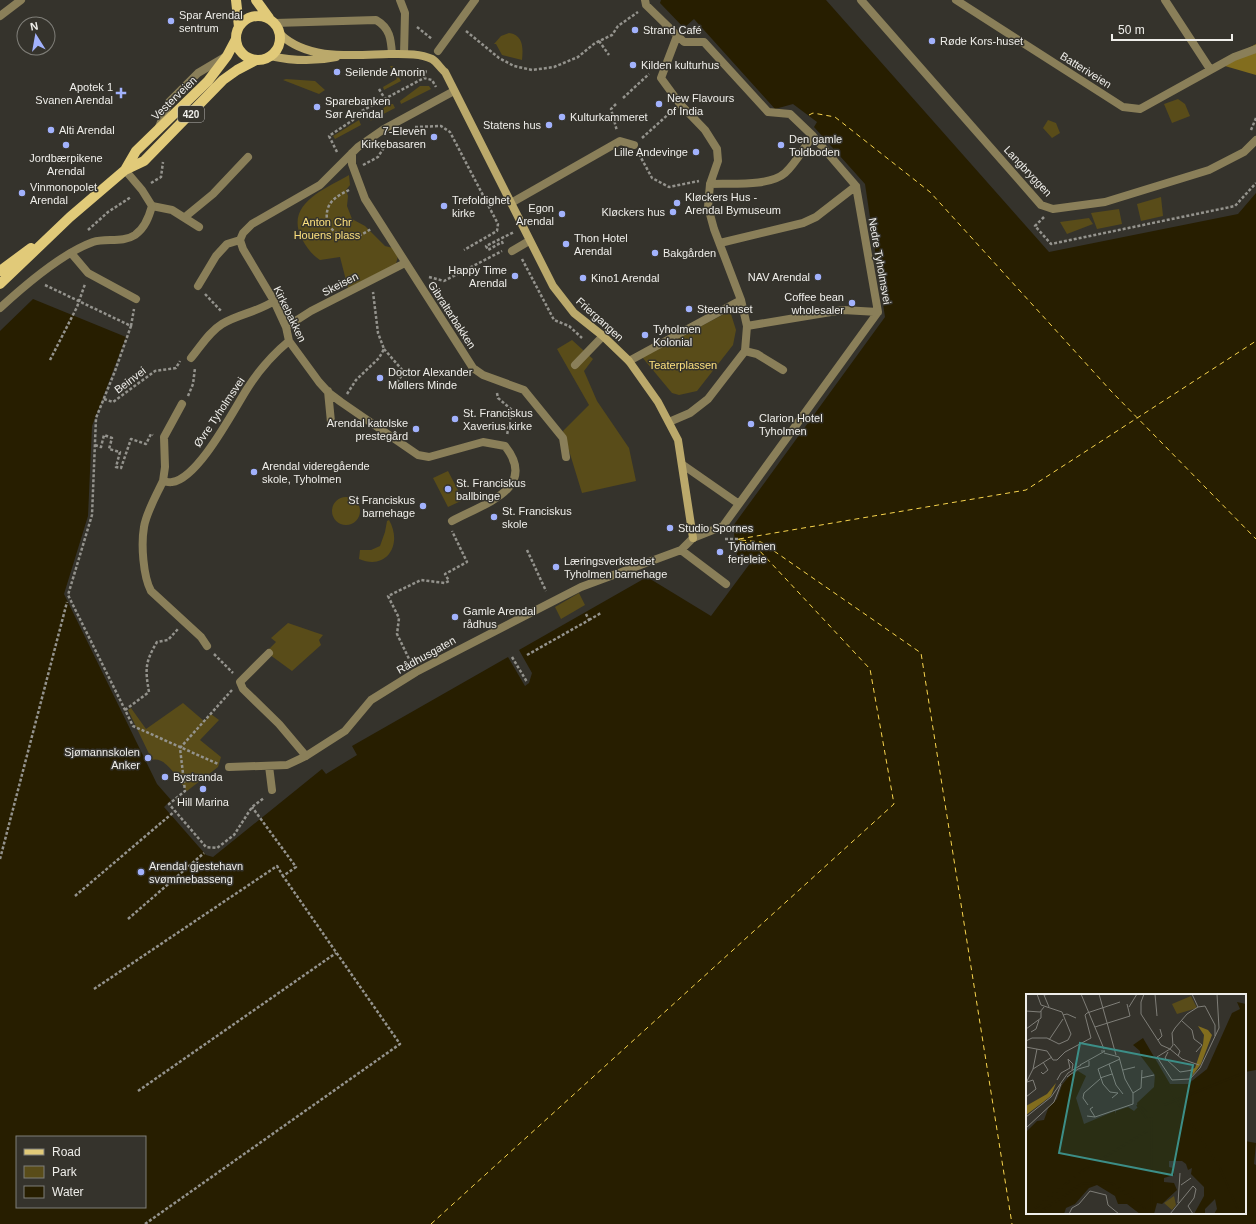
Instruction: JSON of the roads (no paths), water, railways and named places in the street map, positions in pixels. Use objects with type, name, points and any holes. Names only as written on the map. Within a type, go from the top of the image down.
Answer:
[{"type":"main road","name":"420","points":[[236,0],[239,27],[236,39]]},
{"type":"main road","points":[[256,0],[280,34],[278,47],[270,56]]},
{"type":"main road","points":[[239,27],[249,17],[255,16],[272,21]]},
{"type":"main road","points":[[236,39],[240,51],[256,60]]},
{"type":"main road","name":"Vesterveien","points":[[125,170],[136,151],[208,81],[227,56],[236,39]]},
{"type":"main road","name":"420","points":[[256,60],[270,56]]},
{"type":"main road","name":"Vesterveien","points":[[0,284],[52,233],[125,170],[144,161],[223,80],[237,70],[256,60]]},
{"type":"main road","name":"Vesterveien","points":[[0,271],[52,233]]},
{"type":"street","points":[[0,16],[21,0]]},
{"type":"street","points":[[270,56],[295,61],[317,61],[341,56],[404,54],[405,13],[400,0]]},
{"type":"street","points":[[440,49],[475,0]]},
{"type":"street","name":"Langbryggen","points":[[861,0],[1041,205],[1053,209],[1105,202],[1209,170],[1244,152],[1256,140]]},
{"type":"street","name":"Batteriveien","points":[[956,0],[1123,106],[1140,109],[1234,57],[1256,49]]},
{"type":"street","points":[[1165,0],[1210,70]]},
{"type":"street","points":[[646,2],[684,42],[704,42],[768,112],[790,114],[813,136],[856,186],[816,217],[803,223],[720,243]]},
{"type":"street","points":[[272,21],[376,20],[384,24],[390,34],[392,54]]},
{"type":"street","points":[[280,34],[288,41],[299,47],[341,56]]},
{"type":"street","points":[[669,422],[690,413],[708,399],[745,351],[747,326],[740,300],[714,229],[708,207],[710,184],[718,161],[717,148],[712,140],[680,104],[661,78],[677,36]]},
{"type":"street","name":"Friergangen","points":[[404,54],[433,59],[445,72],[552,286],[574,313],[603,336],[629,361],[658,402],[678,440],[693,538]]},
{"type":"street","points":[[198,286],[216,256],[227,244],[240,240],[242,233],[252,224],[320,185],[358,146],[384,129],[454,91]]},
{"type":"street","points":[[710,184],[764,182],[775,179],[785,173],[813,136]]},
{"type":"street","points":[[511,203],[620,141],[634,145]]},
{"type":"street","name":"Gibraltarbakken","points":[[352,153],[352,164],[365,199],[473,368],[483,375],[524,390],[563,438],[566,457]]},
{"type":"street","points":[[185,217],[213,194],[248,157]]},
{"type":"street","points":[[125,170],[142,190],[152,206],[172,210],[199,227]]},
{"type":"street","name":"Nedre Tyholmsvei","points":[[693,538],[723,526],[878,312],[856,186]]},
{"type":"street","points":[[0,308],[32,279],[80,247],[94,242],[126,238],[134,235],[144,225],[152,206]]},
{"type":"street","name":"Kirkebakken","points":[[240,240],[243,249],[274,301],[286,327],[289,342],[328,391],[341,402],[418,455],[429,457],[483,442],[505,446],[511,454],[517,469],[514,481],[505,493],[452,521]]},
{"type":"street","points":[[512,251],[529,241]]},
{"type":"street","points":[[72,253],[88,273],[136,299]]},
{"type":"street","name":"Skeisen","points":[[286,327],[311,311],[405,263]]},
{"type":"street","points":[[629,361],[740,300]]},
{"type":"street","points":[[191,358],[213,331],[227,322],[267,306],[274,301]]},
{"type":"street","points":[[747,326],[843,310],[878,312]]},
{"type":"street","points":[[575,365],[603,336]]},
{"type":"street","name":"Øvre Tyholmsvei","points":[[163,481],[172,482],[185,476],[195,465],[214,442],[247,388],[271,356],[289,342]]},
{"type":"street","points":[[745,351],[757,354],[783,370]]},
{"type":"street","points":[[328,391],[331,422]]},
{"type":"street","points":[[182,404],[164,436],[165,466],[163,481],[144,526],[143,562],[147,584],[151,591],[201,637],[207,646]]},
{"type":"street","points":[[683,465],[739,504]]},
{"type":"street","name":"Rådhusgaten","points":[[229,767],[288,765],[306,756],[345,731],[371,700],[416,672],[581,587],[681,550],[693,538]]},
{"type":"street","points":[[681,550],[726,584]]},
{"type":"street","points":[[269,653],[240,682],[243,689],[278,724],[306,756]]},
{"type":"street","points":[[269,766],[272,790]]},
{"type":"water","points":[[661,0],[826,0],[1049,252],[1238,214],[1256,193],[1256,1070],[1246,1072],[1246,994],[1026,994],[1026,1214],[1246,1214],[1246,1141],[1256,1143],[1254,1164],[1256,1165],[1256,1224],[0,1224],[0,331],[33,299],[126,337],[92,426],[88,516],[64,594],[157,784],[171,800],[164,807],[206,855],[213,857],[322,769],[326,774],[357,755],[352,746],[508,657],[525,686],[529,683],[532,673],[519,650],[647,577],[711,616],[754,558],[737,555],[733,526],[885,317],[865,184],[814,127],[817,122],[793,104],[775,109],[694,19],[684,28],[660,3]]},
{"type":"place","name":"Spar Arendal sentrum","points":[[171,21]]},
{"type":"place","name":"Strand Café","points":[[635,30]]},
{"type":"place","name":"Røde Kors-huset","points":[[932,41]]},
{"type":"place","name":"Kilden kulturhus","points":[[633,65]]},
{"type":"place","name":"Seilende Amorin","points":[[337,72]]},
{"type":"place","name":"Apotek 1 Svanen Arendal","points":[[121,93]]},
{"type":"place","name":"New Flavours of India","points":[[659,104]]},
{"type":"place","name":"Sparebanken Sør Arendal","points":[[317,107]]},
{"type":"place","name":"Kulturkammeret","points":[[562,117]]},
{"type":"place","name":"Statens hus","points":[[549,125]]},
{"type":"place","name":"Alti Arendal","points":[[51,130]]},
{"type":"place","name":"7-Eleven Kirkebasaren","points":[[434,137]]},
{"type":"place","name":"Jordbærpikene Arendal","points":[[66,145]]},
{"type":"place","name":"Den gamle Toldboden","points":[[781,145]]},
{"type":"place","name":"Lille Andevinge","points":[[696,152]]},
{"type":"place","name":"Vinmonopolet Arendal","points":[[22,193]]},
{"type":"place","name":"Kløckers Hus - Arendal Bymuseum","points":[[677,203]]},
{"type":"place","name":"Trefoldighet kirke","points":[[444,206]]},
{"type":"place","name":"Kløckers hus","points":[[673,212]]},
{"type":"place","name":"Egon Arendal","points":[[562,214]]},
{"type":"place","name":"Thon Hotel Arendal","points":[[566,244]]},
{"type":"place","name":"Bakgården","points":[[655,253]]},
{"type":"place","name":"Happy Time Arendal","points":[[515,276]]},
{"type":"place","name":"NAV Arendal","points":[[818,277]]},
{"type":"place","name":"Kino1 Arendal","points":[[583,278]]},
{"type":"place","name":"Coffee bean wholesaler","points":[[852,303]]},
{"type":"place","name":"Steenhuset","points":[[689,309]]},
{"type":"place","name":"Tyholmen Kolonial","points":[[645,335]]},
{"type":"place","name":"Doctor Alexander Møllers Minde","points":[[380,378]]},
{"type":"place","name":"St. Franciskus Xaverius kirke","points":[[455,419]]},
{"type":"place","name":"Clarion Hotel Tyholmen","points":[[751,424]]},
{"type":"place","name":"Arendal katolske prestegård","points":[[416,429]]},
{"type":"place","name":"Arendal videregående skole, Tyholmen","points":[[254,472]]},
{"type":"place","name":"St. Franciskus ballbinge","points":[[448,489]]},
{"type":"place","name":"St Franciskus barnehage","points":[[423,506]]},
{"type":"place","name":"St. Franciskus skole","points":[[494,517]]},
{"type":"place","name":"Studio Spornes","points":[[670,528]]},
{"type":"place","name":"Tyholmen ferjeleie","points":[[720,552]]},
{"type":"place","name":"Læringsverkstedet Tyholmen barnehage","points":[[556,567]]},
{"type":"place","name":"Gamle Arendal rådhus","points":[[455,617]]},
{"type":"place","name":"Sjømannskolen Anker","points":[[148,758]]},
{"type":"place","name":"Bystranda","points":[[165,777]]},
{"type":"place","name":"Hill Marina","points":[[203,789]]},
{"type":"place","name":"Arendal gjestehavn svømmebasseng","points":[[141,872]]},
{"type":"park label","name":"Anton Chr Houens plass","points":[[327,228]]},
{"type":"park label","name":"Teaterplassen","points":[[683,365]]}]
